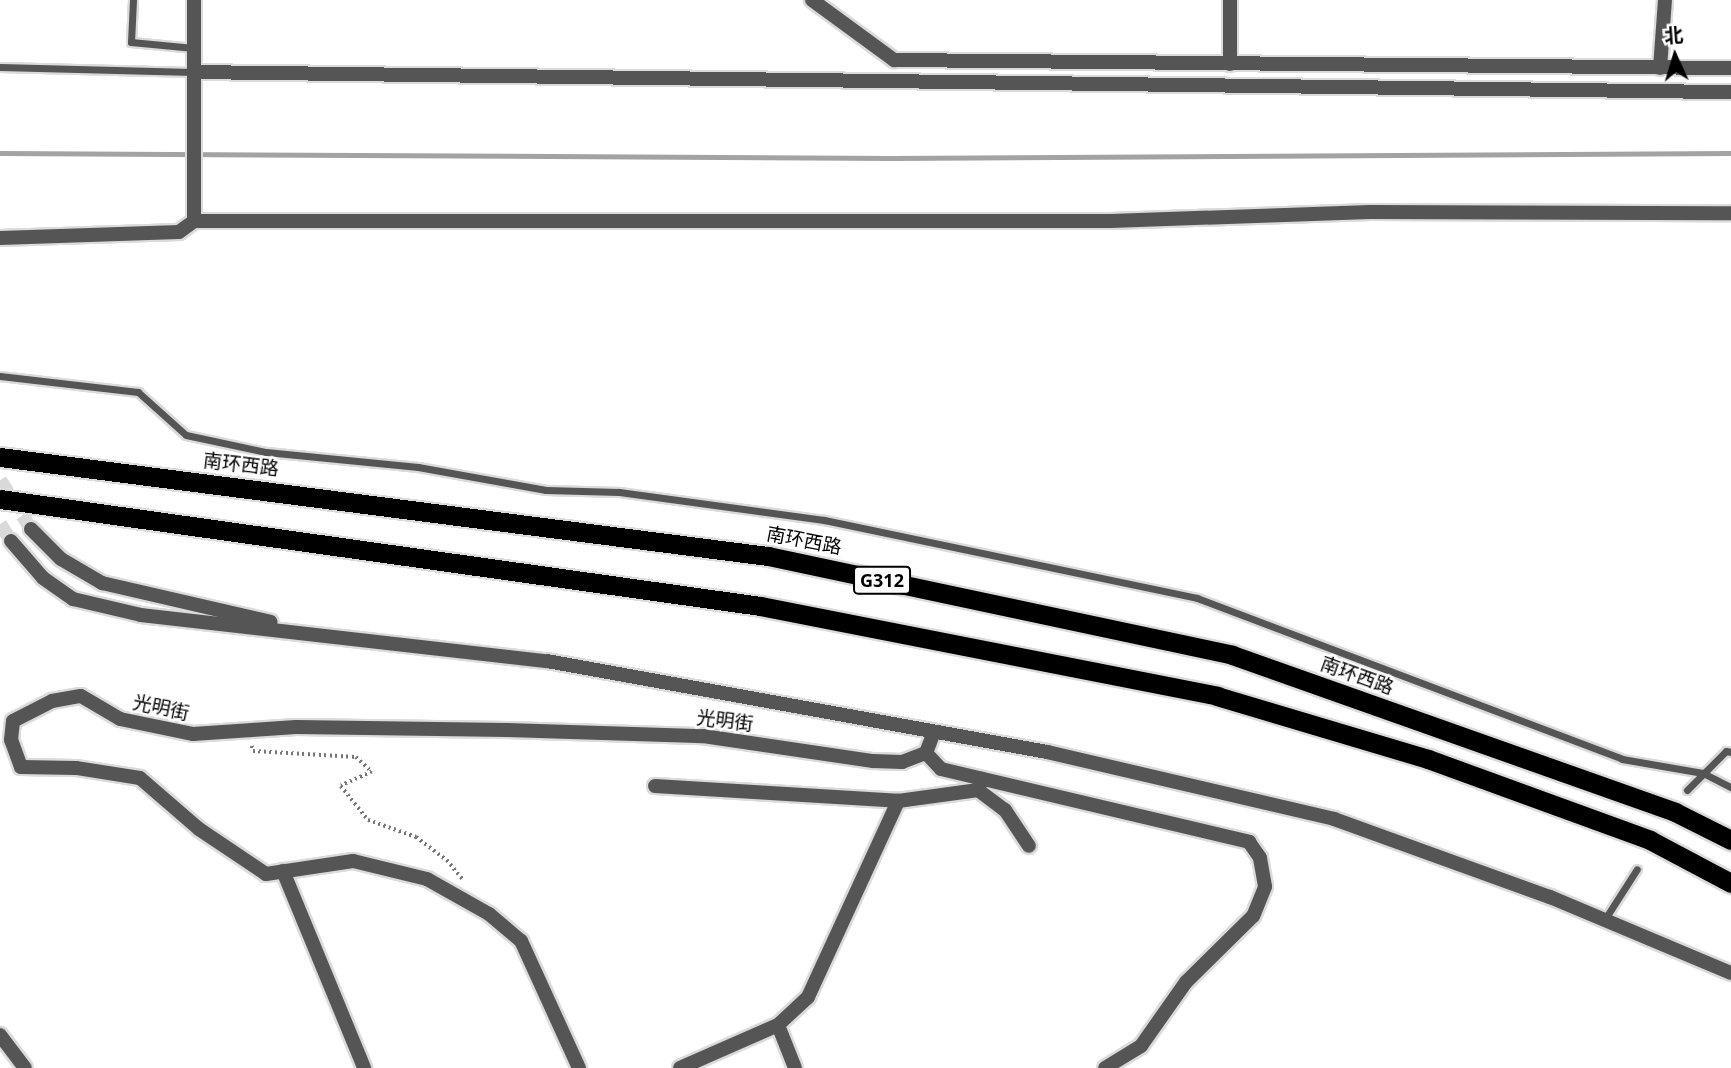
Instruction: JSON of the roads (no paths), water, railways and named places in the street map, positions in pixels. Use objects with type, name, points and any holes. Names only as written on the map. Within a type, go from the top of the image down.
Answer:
[{"type":"highway","name":"南环西路","points":[[0,457],[768,556],[1232,655],[1675,811],[1731,841]]},
{"type":"highway","points":[[0,499],[760,606],[1217,696],[1441,764],[1650,840],[1731,883]]},
{"type":"street","points":[[194,0],[194,222]]},
{"type":"street","points":[[1230,0],[1230,64]]},
{"type":"street","points":[[1660,68],[1665,0]]},
{"type":"street","points":[[819,1],[894,60],[1731,68]]},
{"type":"street","points":[[193,72],[1731,92]]},
{"type":"street","points":[[0,238],[179,232],[194,222],[1084,221],[1370,212],[1731,213]]},
{"type":"street","points":[[31,529],[61,559],[102,583],[365,642]]},
{"type":"street","points":[[10,541],[43,578],[73,599],[141,615],[547,661],[1047,752],[1334,819],[1605,920],[1731,973]]},
{"type":"street","name":"光明街","points":[[579,1068],[520,941],[489,914],[427,879],[353,861],[266,874],[199,829],[140,779],[76,768],[21,767],[10,740],[13,721],[52,701],[81,696],[120,719],[193,734],[296,727],[703,736],[873,761],[902,762],[926,753]]},
{"type":"street","points":[[934,732],[926,753],[941,769],[980,784],[1249,842],[1259,858],[1265,887],[1253,916],[1186,982],[1141,1045],[1105,1068]]},
{"type":"street","points":[[655,786],[898,801],[980,784]]},
{"type":"street","points":[[980,784],[1005,810],[1029,846]]},
{"type":"street","points":[[680,1068],[778,1025],[808,998],[898,801]]},
{"type":"street","points":[[283,872],[364,1068]]},
{"type":"street","points":[[778,1025],[795,1068]]},
{"type":"street","points":[[0,1035],[25,1068]]},
{"type":"lane","points":[[133,0],[131,42],[194,48]]},
{"type":"lane","points":[[0,67],[193,72]]},
{"type":"lane","points":[[0,376],[138,392],[186,435],[266,452],[418,467],[546,490],[619,492],[824,520],[1197,598],[1622,759],[1703,773],[1731,788]]},
{"type":"lane","points":[[1687,790],[1726,751],[1731,752]]},
{"type":"lane","points":[[1605,920],[1637,869]]},
{"type":"waterway","points":[[0,153],[892,158],[1731,153]]},
{"type":"tunnel","points":[[0,480],[31,529]]},
{"type":"tunnel","points":[[0,524],[11,541]]}]
